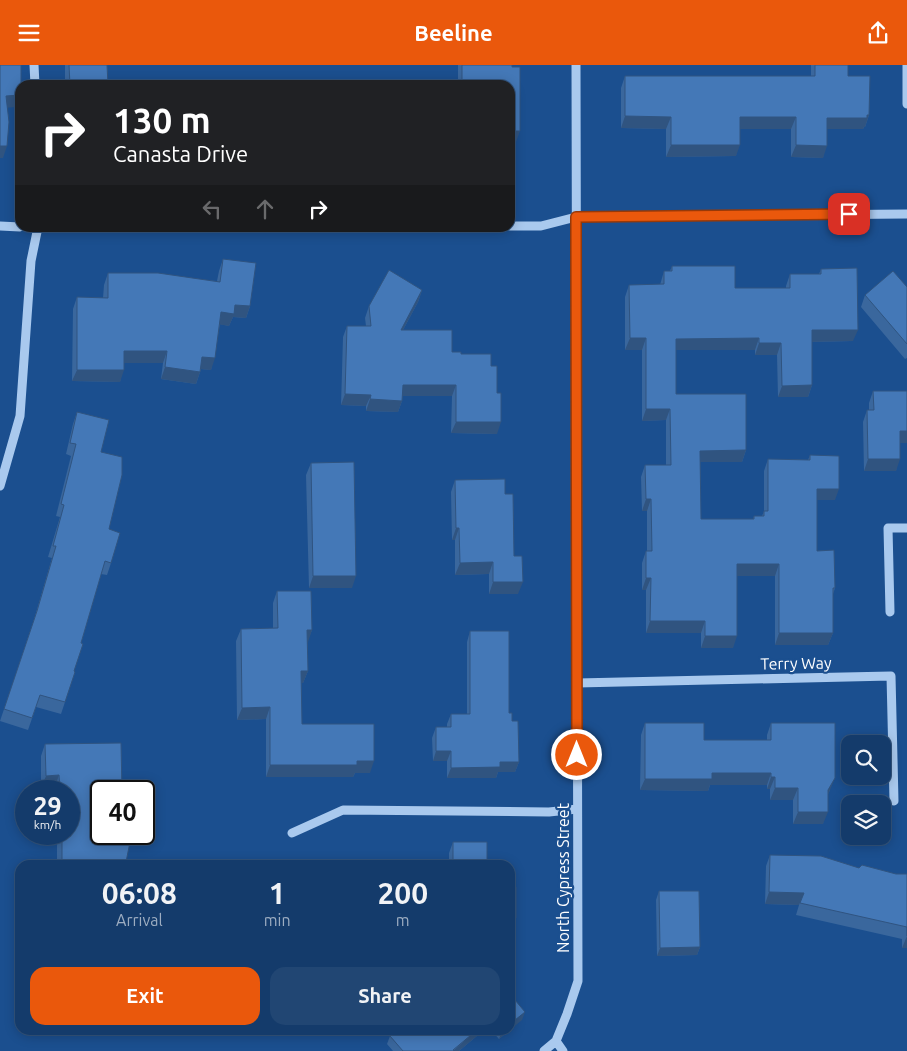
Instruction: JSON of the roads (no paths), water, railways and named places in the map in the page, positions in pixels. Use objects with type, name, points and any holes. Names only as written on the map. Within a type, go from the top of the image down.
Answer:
[{"type":"street","points":[[34,65],[35,80]]},
{"type":"street","name":"North Cypress Street","points":[[544,1051],[556,1041],[578,981],[576,65]]},
{"type":"street","points":[[907,65],[907,104]]},
{"type":"street","points":[[515,226],[541,226],[576,217],[907,213]]},
{"type":"street","points":[[0,227],[15,227]]},
{"type":"street","points":[[0,486],[20,415],[31,261],[37,232]]},
{"type":"street","points":[[890,612],[888,528],[907,528]]},
{"type":"street","name":"Terry Way","points":[[577,683],[891,676],[894,801]]},
{"type":"street","points":[[292,833],[343,810],[549,812],[578,809]]},
{"type":"street","points":[[556,1041],[563,1051]]}]
